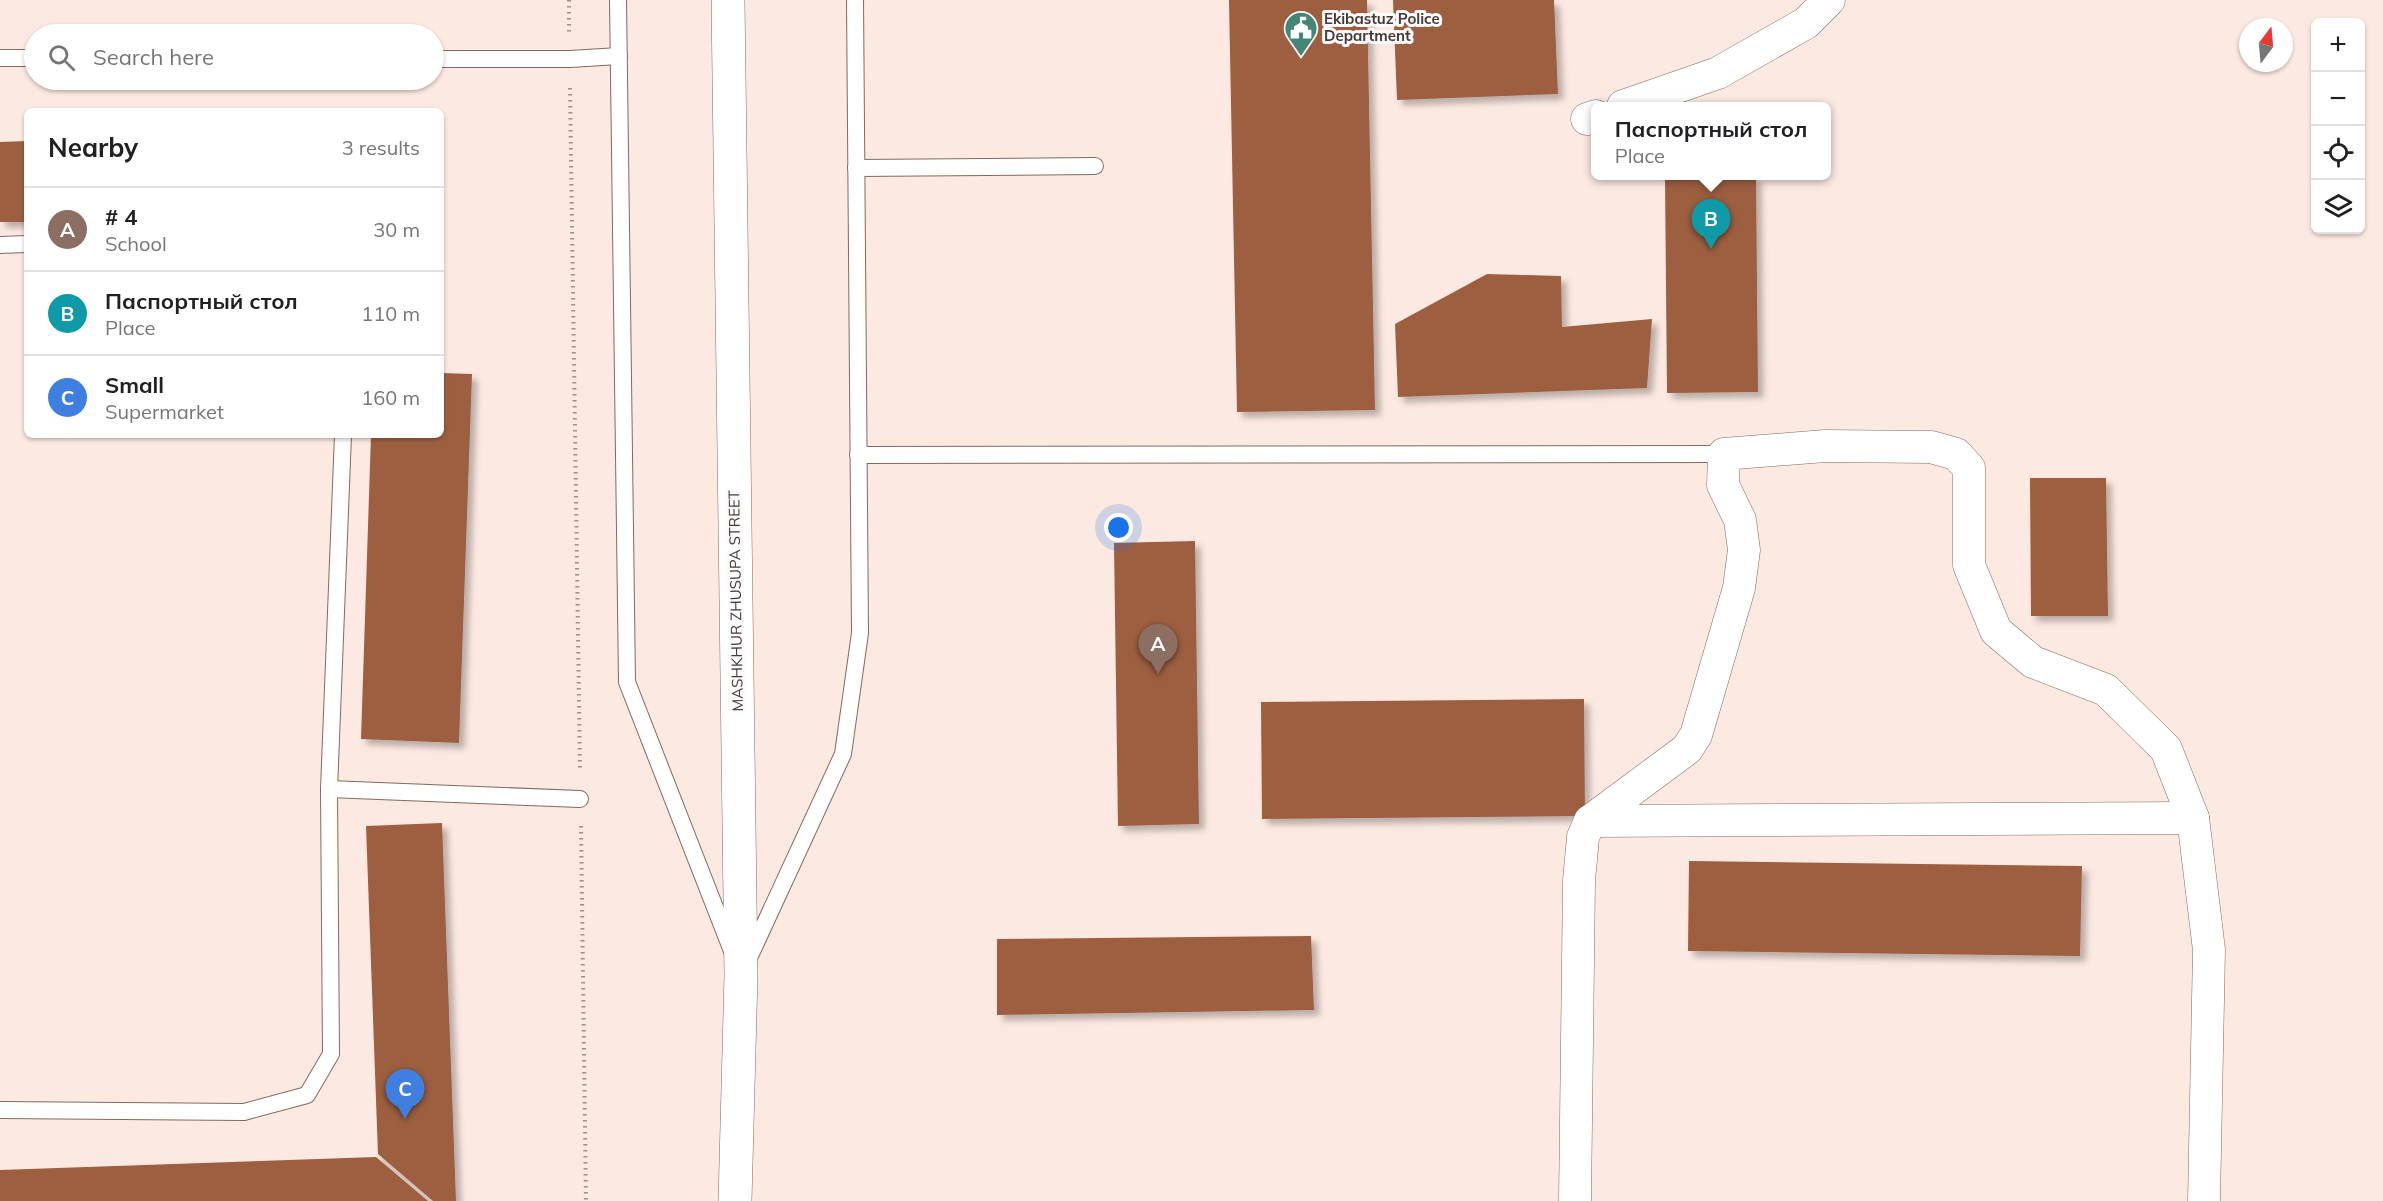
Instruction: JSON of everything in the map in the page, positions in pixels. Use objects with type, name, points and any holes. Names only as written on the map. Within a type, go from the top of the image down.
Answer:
[{"type":"main road","name":"MASHKHUR ZHUSUPA STREET","points":[[728,0],[741,975],[735,1201]]},
{"type":"street","points":[[1635,102],[1718,73],[1806,23],[1829,0]]},
{"type":"street","points":[[1575,1201],[1579,881],[1584,837],[1590,821],[1687,749],[1702,719],[1739,588],[1744,550],[1740,520],[1723,485],[1724,454],[1825,446],[1930,447],[1956,454],[1969,468],[1969,565],[1996,631],[2033,662],[2106,690],[2166,749],[2193,818],[2209,950],[2204,1201]]},
{"type":"street","points":[[1590,821],[2193,818]]},
{"type":"lane","points":[[618,0],[627,682],[741,975]]},
{"type":"lane","points":[[741,975],[843,754],[860,633],[855,0]]},
{"type":"lane","points":[[444,59],[570,59],[619,56]]},
{"type":"lane","points":[[0,58],[24,58]]},
{"type":"lane","points":[[856,168],[1095,166]]},
{"type":"lane","points":[[0,245],[24,243]]},
{"type":"lane","points":[[0,1110],[244,1112],[307,1095],[331,1054],[329,789],[344,438]]},
{"type":"lane","points":[[858,455],[1724,454]]},
{"type":"lane","points":[[329,789],[580,799]]},
{"type":"path","points":[[569,0],[586,1201]]},
{"type":"building","points":[[1229,0],[1367,0],[1375,410],[1237,412]]},
{"type":"building","points":[[1393,0],[1554,0],[1558,94],[1397,100]]},
{"type":"building","points":[[24,141],[24,222],[0,222],[0,142]]},
{"type":"building","points":[[1665,180],[1756,180],[1758,392],[1667,393]]},
{"type":"building","points":[[1487,274],[1561,276],[1562,327],[1652,319],[1647,388],[1398,397],[1395,324]]},
{"type":"building","points":[[444,373],[472,374],[459,743],[361,739],[371,438],[444,438]]},
{"type":"building","points":[[2030,478],[2106,478],[2108,616],[2031,616]]},
{"type":"building","points":[[1195,541],[1199,824],[1118,826],[1114,543]]},
{"type":"building","points":[[1584,699],[1585,816],[1262,819],[1261,702]]},
{"type":"building","points":[[442,823],[456,1201],[433,1201],[378,1154],[366,826]]},
{"type":"building","points":[[1689,861],[2082,866],[2080,956],[1688,951]]},
{"type":"building","points":[[1311,936],[1314,1010],[997,1015],[997,939]]},
{"type":"building","points":[[376,1157],[428,1201],[0,1201],[0,1170]]},
{"type":"place","name":"Ekibastuz Police Department","points":[[1301,57]]},
{"type":"place","name":"Паспортный стол","points":[[1711,249]]},
{"type":"place","name":"# 4","points":[[1158,674]]},
{"type":"place","name":"Small","points":[[405,1119]]}]
